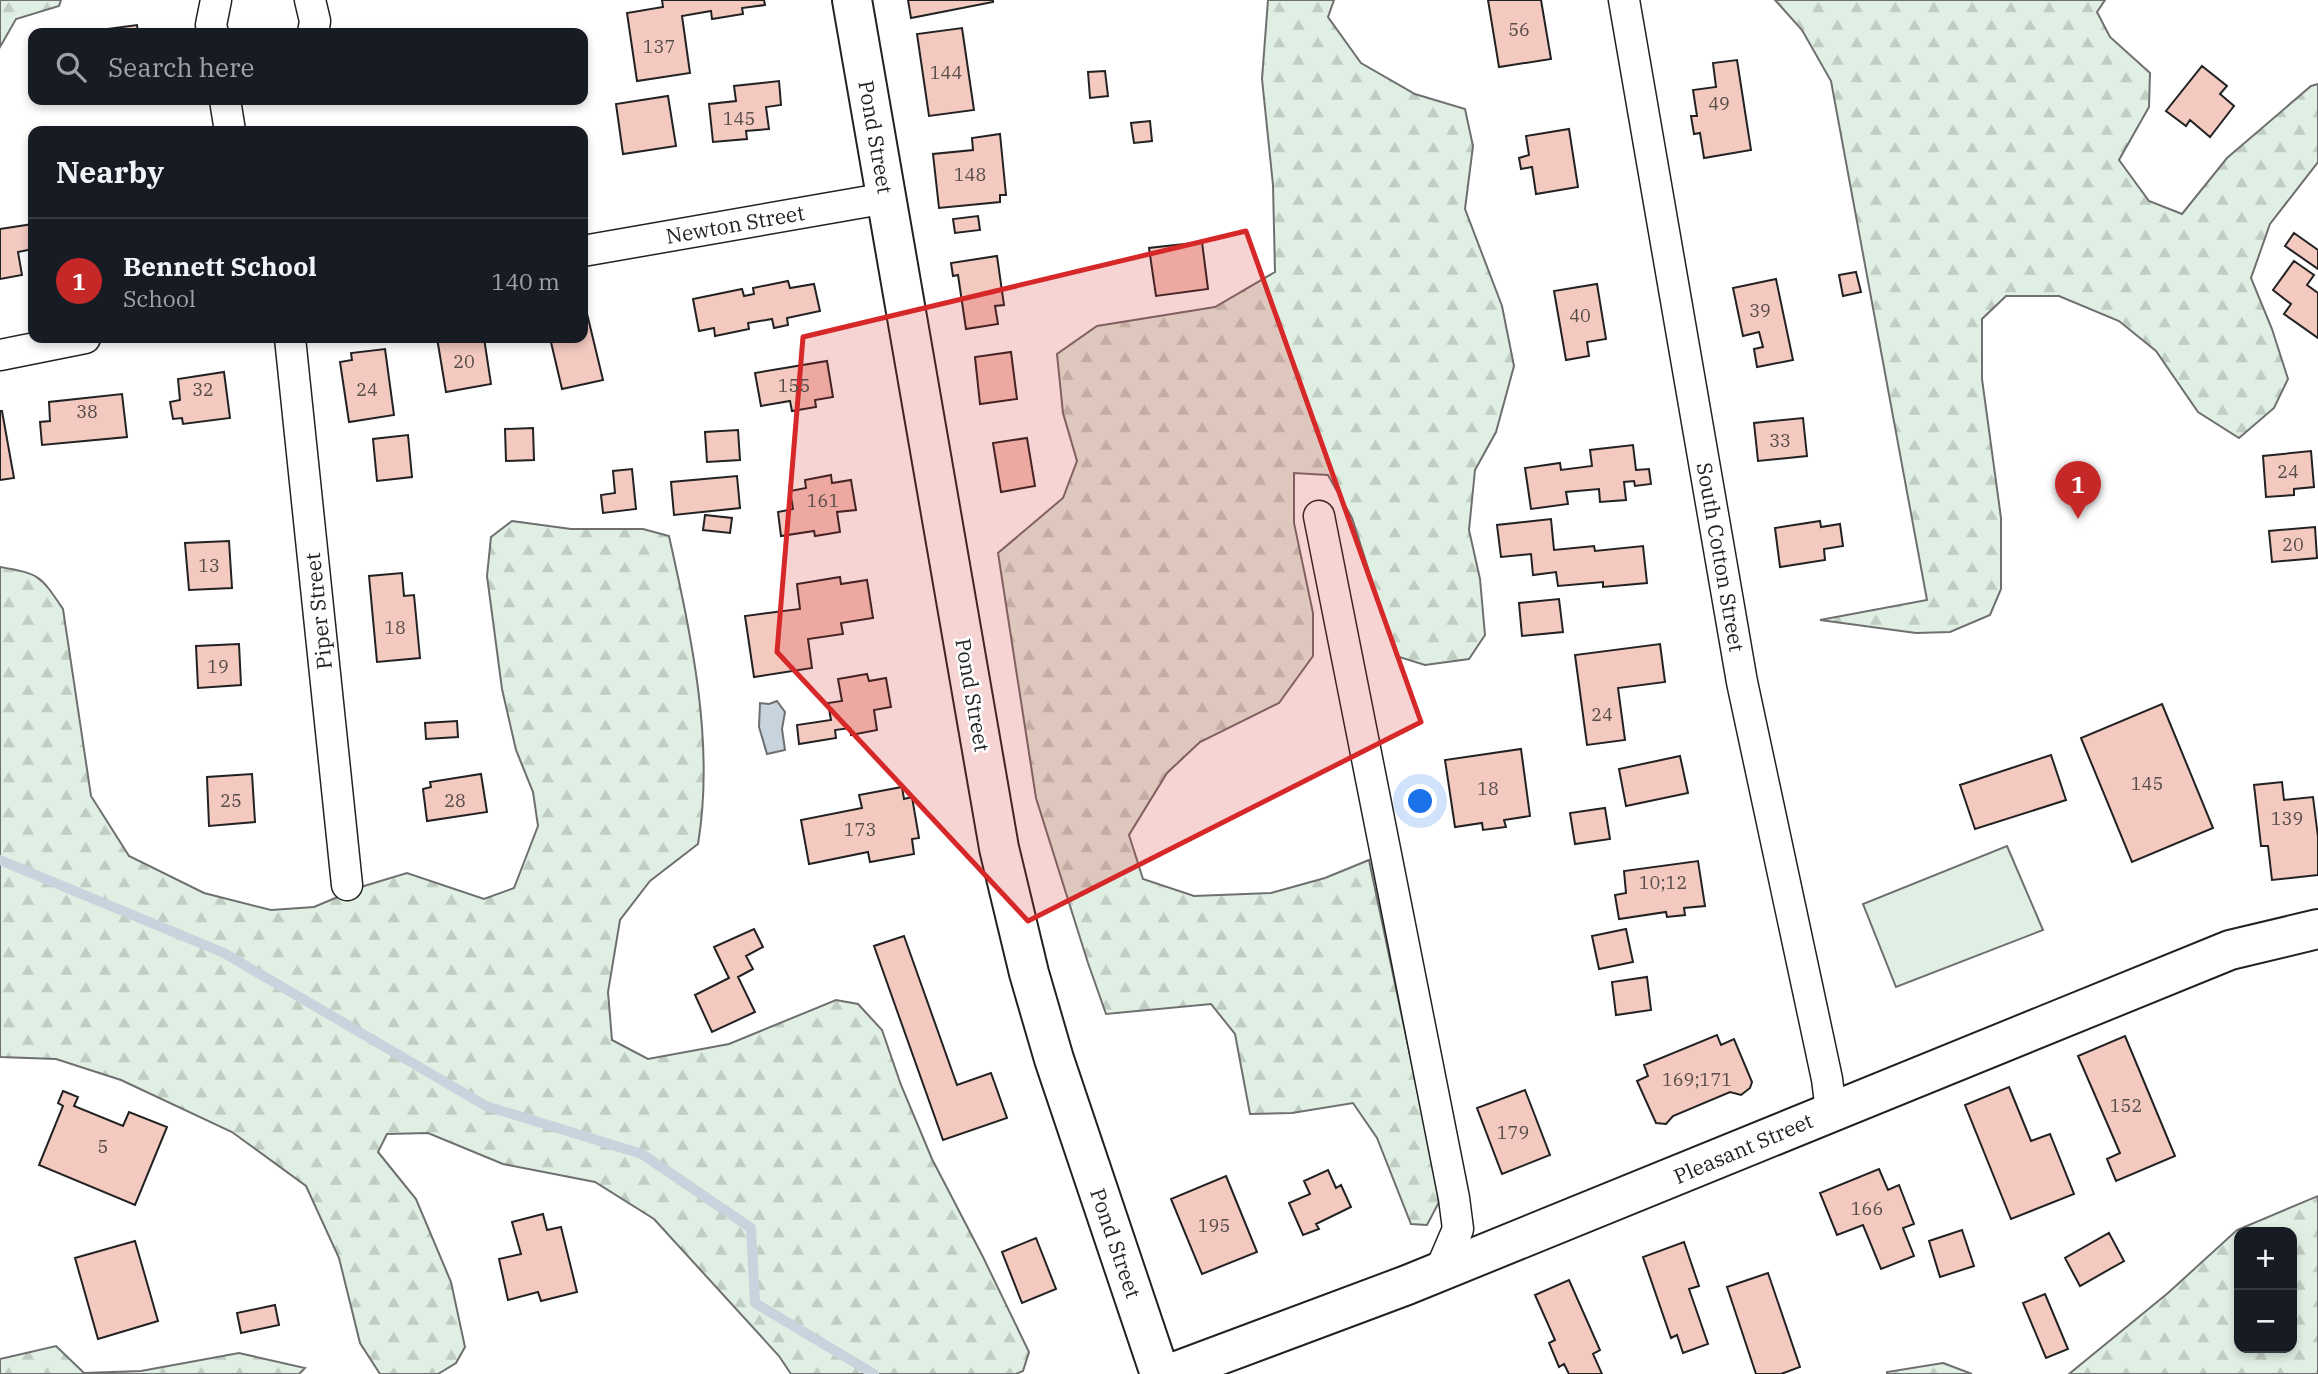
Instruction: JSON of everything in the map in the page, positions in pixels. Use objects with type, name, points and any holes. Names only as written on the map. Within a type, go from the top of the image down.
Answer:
[{"type":"street","points":[[212,28],[216,0]]},
{"type":"street","points":[[310,0],[315,21],[314,28]]},
{"type":"street","name":"Pond Street","points":[[852,0],[1002,862],[1029,973],[1054,1059],[1160,1374]]},
{"type":"street","name":"South Cotton Street","points":[[1624,0],[1742,682],[1832,1111]]},
{"type":"street","name":"Newton Street","points":[[588,250],[887,198]]},
{"type":"street","points":[[0,355],[60,343]]},
{"type":"street","name":"Piper Street","points":[[291,343],[347,885]]},
{"type":"street","points":[[1319,516],[1454,1198],[1458,1229],[1440,1271]]},
{"type":"street","name":"Pleasant Street","points":[[1169,1374],[1440,1271],[2230,950],[2318,929]]},
{"type":"highlighted area","points":[[1246,231],[1421,722],[1028,921],[777,652],[803,337]]},
{"type":"green space","points":[[0,0],[61,0],[59,6],[16,19],[0,47]]},
{"type":"green space","points":[[1268,0],[1334,0],[1328,17],[1361,63],[1415,94],[1465,109],[1473,146],[1465,209],[1502,306],[1514,366],[1496,432],[1475,470],[1469,530],[1480,579],[1485,635],[1469,659],[1425,665],[1396,656],[1352,518],[1328,475],[1294,473],[1294,523],[1313,613],[1313,656],[1279,703],[1200,742],[1167,773],[1129,835],[1143,879],[1194,896],[1271,893],[1325,878],[1369,860],[1439,1202],[1427,1225],[1411,1224],[1377,1138],[1353,1103],[1292,1113],[1250,1114],[1235,1034],[1211,1004],[1106,1014],[1036,798],[998,553],[1063,498],[1077,461],[1063,413],[1057,354],[1097,326],[1215,307],[1275,272],[1273,185],[1262,79]]},
{"type":"green space","points":[[1775,0],[2105,0],[2097,12],[2110,37],[2150,73],[2149,107],[2119,160],[2149,201],[2182,214],[2227,158],[2311,86],[2318,84],[2318,162],[2270,224],[2251,278],[2272,329],[2288,379],[2274,408],[2239,438],[2198,412],[2156,351],[2119,321],[2059,296],[2006,296],[1982,319],[1982,379],[2001,518],[2001,589],[1990,615],[1950,632],[1916,633],[1820,620],[1927,600],[1831,81],[1802,30]]},
{"type":"green space","points":[[512,521],[571,529],[643,529],[669,536],[685,612],[702,728],[703,806],[698,844],[650,881],[620,920],[608,992],[612,1040],[648,1059],[729,1044],[836,1000],[858,1004],[882,1030],[901,1085],[932,1159],[1029,1352],[1023,1371],[1016,1374],[791,1374],[779,1356],[654,1219],[595,1182],[503,1164],[428,1133],[387,1134],[378,1152],[416,1199],[451,1282],[465,1347],[456,1363],[438,1374],[380,1374],[360,1343],[339,1258],[306,1186],[232,1132],[121,1080],[56,1059],[0,1057],[0,567],[38,578],[63,609],[91,796],[129,856],[204,893],[271,910],[314,907],[364,886],[407,873],[484,899],[514,888],[538,826],[533,792],[516,750],[502,689],[487,576],[491,537]]},
{"type":"green space","points":[[2007,846],[2043,930],[1896,987],[1863,904]]},
{"type":"green space","points":[[2318,1196],[2318,1374],[2069,1374],[2168,1293],[2234,1233],[2234,1353],[2297,1353],[2297,1227],[2244,1227]]},
{"type":"green space","points":[[56,1346],[84,1373],[141,1371],[239,1353],[305,1368],[299,1374],[0,1374],[0,1359]]},
{"type":"green space","points":[[1943,1363],[1972,1374],[1887,1374],[1887,1372]]},
{"type":"shaded area","points":[[777,701],[785,712],[782,729],[785,750],[767,754],[759,727],[760,703]]},
{"type":"building","points":[[662,0],[764,0],[765,5],[742,8],[743,14],[712,19],[711,11],[682,16],[690,73],[637,81],[627,13],[663,7]]},
{"type":"building","points":[[908,0],[993,0],[993,2],[911,18]]},
{"type":"building","points":[[1488,0],[1541,0],[1551,59],[1499,67]]},
{"type":"building","points":[[137,25],[137,28],[114,28]]},
{"type":"building","points":[[962,28],[974,110],[929,116],[917,34]]},
{"type":"building","points":[[1737,60],[1751,150],[1704,158],[1700,133],[1694,134],[1691,116],[1697,116],[1693,90],[1716,87],[1713,63]]},
{"type":"building","points":[[2202,66],[2227,86],[2220,94],[2234,106],[2210,137],[2190,120],[2186,126],[2166,111]]},
{"type":"building","points":[[1105,71],[1108,96],[1090,98],[1088,72]]},
{"type":"building","points":[[779,81],[781,105],[766,107],[769,129],[746,131],[747,139],[713,142],[709,104],[736,101],[734,86]]},
{"type":"building","points":[[668,96],[676,146],[623,154],[616,104]]},
{"type":"building","points":[[1150,121],[1152,141],[1134,143],[1131,123]]},
{"type":"building","points":[[1569,129],[1578,187],[1536,194],[1532,167],[1521,169],[1519,158],[1529,155],[1526,136]]},
{"type":"building","points":[[1000,134],[1006,195],[1000,195],[1000,202],[939,208],[933,154],[973,150],[972,138]]},
{"type":"building","points":[[978,216],[980,230],[955,233],[953,219]]},
{"type":"building","points":[[28,225],[28,250],[18,252],[22,275],[0,279],[0,229]]},
{"type":"building","points":[[2294,233],[2318,250],[2318,269],[2285,246]]},
{"type":"building","points":[[1202,242],[1208,289],[1156,296],[1149,248]]},
{"type":"building","points":[[997,256],[1004,305],[995,306],[998,324],[966,329],[958,275],[953,276],[951,263]]},
{"type":"building","points":[[2294,261],[2314,275],[2307,285],[2318,293],[2318,338],[2284,314],[2291,304],[2273,290]]},
{"type":"building","points":[[1856,272],[1861,292],[1843,296],[1839,275]]},
{"type":"building","points":[[1776,279],[1793,360],[1757,367],[1754,349],[1763,347],[1759,332],[1743,336],[1733,288]]},
{"type":"building","points":[[788,281],[790,288],[814,284],[820,311],[787,318],[788,325],[774,328],[772,319],[748,323],[749,329],[715,336],[714,328],[699,331],[693,299],[742,289],[744,296],[754,294],[753,288]]},
{"type":"building","points":[[1597,284],[1606,339],[1587,342],[1589,356],[1566,360],[1554,291]]},
{"type":"building","points":[[588,318],[603,380],[562,389],[551,343],[588,343]]},
{"type":"building","points":[[438,343],[485,343],[491,384],[446,392]]},
{"type":"building","points":[[385,349],[394,415],[349,422],[340,362],[352,360],[351,353]]},
{"type":"building","points":[[1011,352],[1017,399],[980,404],[975,357]]},
{"type":"building","points":[[827,361],[833,397],[815,400],[816,407],[792,411],[790,401],[761,406],[755,373]]},
{"type":"building","points":[[224,372],[230,418],[183,424],[182,418],[173,419],[170,402],[180,400],[178,379]]},
{"type":"building","points":[[122,394],[127,437],[42,445],[40,422],[50,421],[49,402]]},
{"type":"building","points":[[0,411],[14,478],[0,480]]},
{"type":"building","points":[[1803,418],[1807,456],[1758,461],[1754,423]]},
{"type":"building","points":[[533,428],[534,460],[506,461],[505,429]]},
{"type":"building","points":[[738,430],[740,460],[707,462],[705,432]]},
{"type":"building","points":[[408,435],[412,477],[377,481],[373,439]]},
{"type":"building","points":[[1027,438],[1035,486],[1001,492],[993,443]]},
{"type":"building","points":[[1633,445],[1636,470],[1649,469],[1651,484],[1635,486],[1634,481],[1624,482],[1626,500],[1600,502],[1599,489],[1566,492],[1568,504],[1531,509],[1525,468],[1560,463],[1561,470],[1592,466],[1590,450]]},
{"type":"building","points":[[2311,451],[2314,487],[2294,489],[2294,495],[2266,497],[2263,456]]},
{"type":"building","points":[[632,469],[636,509],[603,513],[601,495],[615,493],[613,471]]},
{"type":"building","points":[[831,475],[832,483],[851,480],[856,510],[837,512],[840,532],[815,536],[814,531],[781,536],[778,512],[793,509],[790,491],[806,488],[805,480]]},
{"type":"building","points":[[737,476],[740,508],[674,515],[671,482]]},
{"type":"building","points":[[705,515],[732,518],[730,533],[703,530]]},
{"type":"building","points":[[1551,519],[1554,550],[1594,546],[1595,551],[1643,546],[1647,583],[1603,587],[1603,582],[1558,586],[1556,572],[1533,575],[1531,554],[1501,557],[1497,525]]},
{"type":"building","points":[[1820,521],[1821,527],[1840,524],[1843,546],[1824,549],[1825,560],[1780,567],[1775,528]]},
{"type":"building","points":[[2315,527],[2317,558],[2272,562],[2269,531]]},
{"type":"building","points":[[229,541],[232,588],[189,590],[185,543]]},
{"type":"building","points":[[402,573],[404,596],[414,595],[420,658],[377,662],[369,576]]},
{"type":"building","points":[[840,577],[841,584],[867,580],[873,618],[841,623],[843,634],[808,639],[812,668],[754,677],[745,616],[800,609],[797,584]]},
{"type":"building","points":[[1559,599],[1563,632],[1522,636],[1519,603]]},
{"type":"building","points":[[239,644],[241,685],[198,688],[196,646]]},
{"type":"building","points":[[1660,644],[1665,682],[1618,688],[1625,740],[1587,745],[1575,655]]},
{"type":"building","points":[[867,674],[869,681],[886,678],[891,707],[874,710],[877,730],[851,735],[850,728],[835,730],[836,738],[799,744],[797,725],[831,720],[828,703],[842,701],[838,679]]},
{"type":"building","points":[[2162,704],[2213,828],[2132,862],[2081,738]]},
{"type":"building","points":[[457,721],[458,737],[426,739],[425,723]]},
{"type":"building","points":[[1521,749],[1530,816],[1504,820],[1506,827],[1483,830],[1482,823],[1455,827],[1445,760]]},
{"type":"building","points":[[2051,755],[2066,800],[1975,829],[1960,785]]},
{"type":"building","points":[[1680,756],[1688,793],[1626,806],[1619,769]]},
{"type":"building","points":[[252,774],[255,822],[209,826],[207,777]]},
{"type":"building","points":[[481,774],[487,812],[427,821],[423,789],[431,787],[430,782]]},
{"type":"building","points":[[2282,782],[2284,800],[2313,797],[2318,837],[2318,875],[2272,880],[2268,846],[2261,846],[2254,785]]},
{"type":"building","points":[[902,787],[904,799],[912,797],[919,838],[912,839],[914,854],[870,862],[868,852],[809,864],[801,820],[862,808],[859,795]]},
{"type":"building","points":[[1605,808],[1610,839],[1575,844],[1570,813]]},
{"type":"building","points":[[1698,861],[1705,906],[1684,908],[1685,915],[1667,917],[1666,912],[1619,919],[1615,895],[1626,893],[1624,871]]},
{"type":"building","points":[[754,929],[763,947],[746,956],[753,969],[738,977],[755,1012],[712,1032],[695,995],[729,978],[714,947]]},
{"type":"building","points":[[1626,929],[1633,962],[1599,969],[1592,936]]},
{"type":"building","points":[[904,936],[957,1085],[991,1073],[1007,1118],[943,1140],[874,946]]},
{"type":"building","points":[[1647,977],[1651,1010],[1616,1015],[1612,982]]},
{"type":"building","points":[[1717,1035],[1721,1045],[1734,1039],[1752,1082],[1750,1088],[1741,1095],[1730,1092],[1673,1116],[1666,1124],[1656,1123],[1637,1081],[1648,1076],[1644,1065]]},
{"type":"building","points":[[2125,1036],[2175,1156],[2116,1181],[2107,1159],[2120,1153],[2078,1056]]},
{"type":"building","points":[[2009,1087],[2031,1141],[2050,1134],[2074,1194],[2011,1219],[1965,1105]]},
{"type":"building","points":[[1525,1090],[1550,1155],[1502,1174],[1477,1108]]},
{"type":"building","points":[[63,1091],[78,1097],[74,1106],[123,1126],[129,1112],[167,1127],[135,1205],[39,1165],[63,1106],[58,1103]]},
{"type":"building","points":[[1879,1169],[1888,1190],[1899,1185],[1914,1224],[1903,1228],[1914,1256],[1881,1269],[1863,1225],[1837,1235],[1820,1193]]},
{"type":"building","points":[[1328,1170],[1336,1188],[1341,1185],[1351,1207],[1316,1224],[1319,1229],[1303,1235],[1289,1203],[1310,1194],[1304,1181]]},
{"type":"building","points":[[1226,1176],[1257,1252],[1202,1274],[1171,1199]]},
{"type":"building","points":[[543,1214],[547,1230],[561,1227],[577,1292],[541,1301],[538,1292],[508,1300],[499,1259],[521,1254],[512,1222]]},
{"type":"building","points":[[1962,1230],[1974,1266],[1940,1277],[1929,1241]]},
{"type":"building","points":[[2109,1233],[2124,1261],[2080,1286],[2065,1258]]},
{"type":"building","points":[[1036,1238],[1056,1289],[1022,1303],[1002,1252]]},
{"type":"building","points":[[135,1241],[158,1321],[98,1339],[75,1258]]},
{"type":"building","points":[[1684,1242],[1699,1286],[1689,1289],[1708,1344],[1683,1353],[1677,1335],[1671,1338],[1643,1257]]},
{"type":"building","points":[[1768,1273],[1800,1367],[1781,1374],[1756,1374],[1727,1287]]},
{"type":"building","points":[[1569,1280],[1600,1350],[1593,1354],[1602,1374],[1569,1374],[1564,1364],[1559,1367],[1549,1343],[1555,1340],[1535,1295]]},
{"type":"building","points":[[2045,1294],[2068,1349],[2046,1358],[2023,1303]]},
{"type":"building","points":[[275,1305],[279,1325],[241,1333],[237,1313]]},
{"type":"waterway","points":[[0,860],[224,953],[486,1106],[642,1154],[751,1228],[755,1303],[874,1374]]},
{"type":"place","name":"Bennett School","points":[[2078,519]]}]
